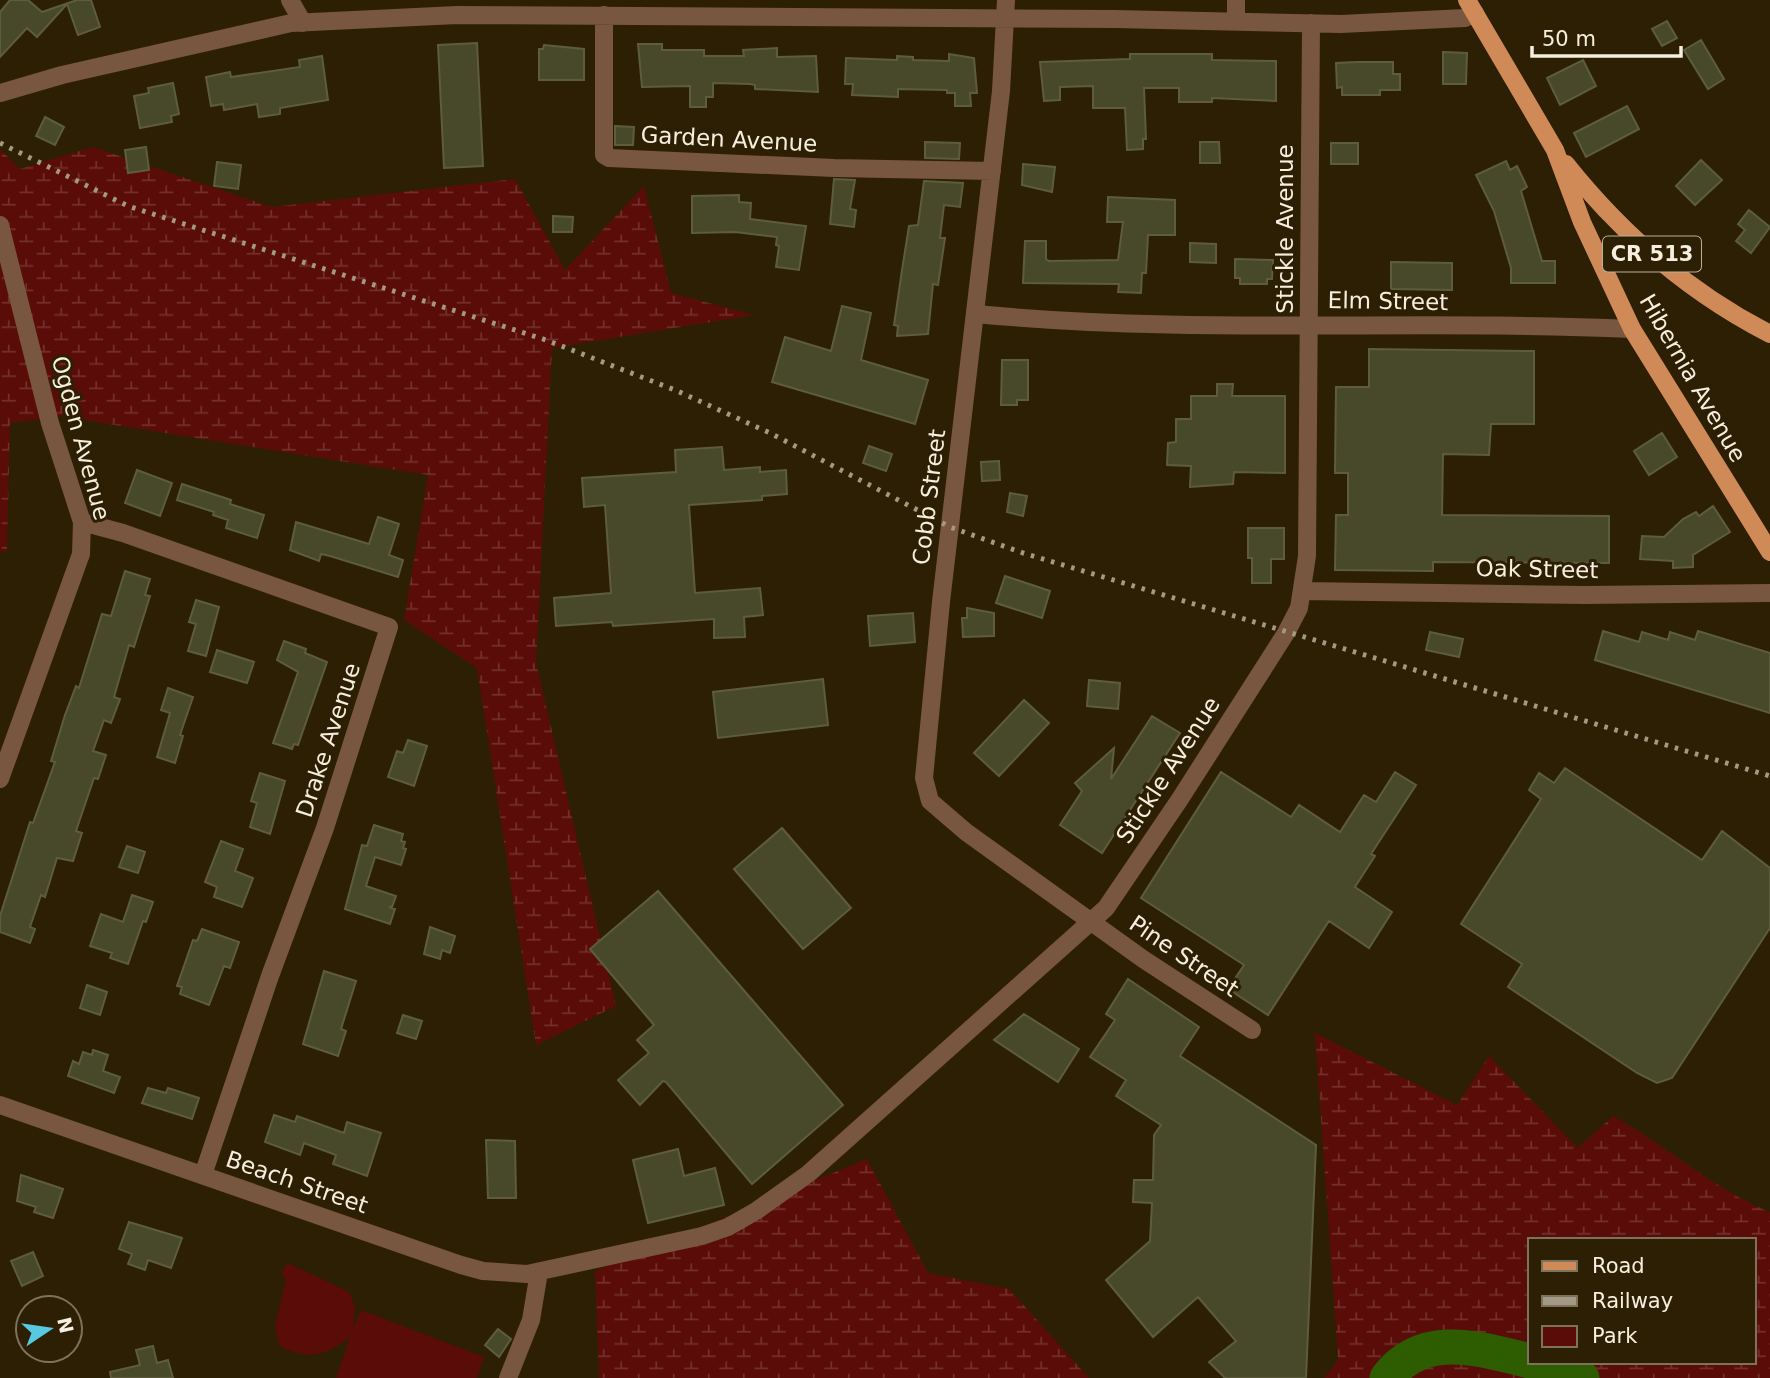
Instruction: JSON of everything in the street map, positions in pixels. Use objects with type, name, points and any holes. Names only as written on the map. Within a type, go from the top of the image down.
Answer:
[{"type":"main road","name":"Hibernia Avenue","points":[[1471,6],[1555,150],[1582,222],[1633,329],[1770,552]]},
{"type":"main road","name":"CR 513","points":[[1555,150],[1596,202],[1641,245],[1700,291],[1770,334]]},
{"type":"street","points":[[290,0],[303,23]]},
{"type":"street","name":"Cobb Street","points":[[1006,0],[992,171],[941,602],[924,778],[927,794],[936,807],[965,832],[1034,878],[1090,922]]},
{"type":"street","points":[[1236,0],[1236,21]]},
{"type":"street","points":[[0,93],[62,75],[222,38],[303,23],[457,15],[604,15],[780,8],[1006,19],[1311,23],[1465,18],[1471,6]]},
{"type":"street","name":"Garden Avenue","points":[[604,15],[602,126],[604,155],[609,158],[834,169],[992,171]]},
{"type":"street","name":"Stickle Avenue","points":[[583,1263],[702,1236],[728,1227],[756,1212],[836,1150],[1105,908],[1180,799],[1286,633],[1299,608],[1307,556],[1311,23]]},
{"type":"street","name":"Ogden Avenue","points":[[0,225],[50,423],[82,522],[81,554],[75,573],[0,779]]},
{"type":"street","name":"Elm Street","points":[[976,314],[1112,322],[1633,329]]},
{"type":"street","name":"Drake Avenue","points":[[82,522],[167,548],[389,627],[325,828],[270,976],[203,1175]]},
{"type":"street","name":"Oak Street","points":[[1303,590],[1585,595],[1770,593]]},
{"type":"street","name":"Pine Street","points":[[1090,922],[1252,1030]]},
{"type":"street","name":"Beach Street","points":[[0,1105],[461,1265],[517,1275],[583,1263]]},
{"type":"street","points":[[508,1378],[531,1320],[539,1272]]},
{"type":"green space","points":[[93,147],[272,207],[515,179],[565,270],[644,186],[671,293],[754,315],[552,348],[536,663],[616,1006],[536,1045],[477,668],[404,620],[428,475],[59,416],[10,423],[7,551],[0,552],[0,149],[20,169]]},
{"type":"green space","points":[[1315,1033],[1457,1105],[1489,1056],[1578,1148],[1613,1116],[1729,1192],[1770,1212],[1770,1378],[1324,1378],[1338,1360]]},
{"type":"green space","points":[[867,1159],[928,1273],[1009,1289],[1089,1378],[599,1378],[595,1271]]},
{"type":"green space","points":[[288,1263],[349,1292],[355,1306],[353,1328],[361,1310],[484,1357],[477,1378],[336,1378],[350,1337],[333,1349],[316,1354],[298,1353],[279,1345],[275,1326],[286,1279],[281,1274]]},
{"type":"building","points":[[10,0],[28,0],[42,12],[77,0],[91,0],[100,27],[78,35],[67,4],[37,37],[27,28],[0,57],[0,12]]},
{"type":"building","points":[[1667,21],[1677,38],[1662,46],[1652,29]]},
{"type":"building","points":[[1701,40],[1724,79],[1708,89],[1684,50]]},
{"type":"building","points":[[477,43],[483,166],[444,168],[438,45]]},
{"type":"building","points":[[638,44],[662,44],[662,50],[704,50],[704,56],[744,56],[743,50],[777,48],[777,57],[816,56],[818,92],[755,89],[755,85],[750,84],[713,83],[713,97],[706,97],[706,107],[690,107],[690,86],[642,87]]},
{"type":"building","points":[[544,45],[584,49],[584,80],[539,80],[539,49],[543,49]]},
{"type":"building","points":[[1443,52],[1467,53],[1466,84],[1443,84]]},
{"type":"building","points":[[949,54],[974,58],[977,93],[970,93],[971,106],[955,106],[955,93],[947,93],[947,90],[898,89],[898,97],[852,95],[853,84],[845,84],[846,58],[897,60],[897,56],[913,57],[913,60],[949,61]]},
{"type":"building","points":[[1130,54],[1212,54],[1212,60],[1276,61],[1276,101],[1212,98],[1212,102],[1179,102],[1179,88],[1144,88],[1146,139],[1143,139],[1143,149],[1127,150],[1125,108],[1093,108],[1093,86],[1060,87],[1060,100],[1044,101],[1040,62],[1130,59]]},
{"type":"building","points":[[322,56],[328,100],[280,108],[280,114],[259,117],[257,104],[224,110],[223,104],[211,106],[206,77],[230,72],[231,77],[300,67],[299,60]]},
{"type":"building","points":[[1583,60],[1596,86],[1560,105],[1547,78]]},
{"type":"building","points":[[1393,62],[1393,74],[1400,74],[1400,90],[1380,90],[1380,95],[1342,95],[1342,87],[1337,88],[1336,63]]},
{"type":"building","points":[[173,83],[179,114],[171,116],[172,122],[140,128],[134,96],[149,93],[148,88]]},
{"type":"building","points":[[1627,106],[1639,129],[1586,157],[1574,133]]},
{"type":"building","points":[[45,117],[64,127],[55,145],[36,136]]},
{"type":"building","points":[[615,126],[634,127],[633,145],[615,145]]},
{"type":"building","points":[[925,142],[960,143],[959,159],[925,158]]},
{"type":"building","points":[[1200,142],[1219,142],[1220,163],[1200,163]]},
{"type":"building","points":[[1331,143],[1358,143],[1358,164],[1331,164]]},
{"type":"building","points":[[146,147],[149,170],[128,173],[125,150]]},
{"type":"building","points":[[1701,160],[1722,180],[1695,205],[1676,186]]},
{"type":"building","points":[[1506,161],[1510,170],[1517,166],[1527,187],[1521,191],[1542,261],[1555,261],[1555,283],[1511,283],[1511,268],[1494,211],[1476,175]]},
{"type":"building","points":[[217,162],[241,165],[238,189],[214,186]]},
{"type":"building","points":[[1023,164],[1055,167],[1052,192],[1022,185]]},
{"type":"building","points":[[834,179],[855,180],[850,209],[856,210],[854,227],[830,224]]},
{"type":"building","points":[[924,181],[963,183],[960,207],[944,205],[940,238],[945,238],[938,285],[933,284],[928,334],[897,336],[898,326],[894,325],[909,226],[918,225]]},
{"type":"building","points":[[739,195],[739,202],[751,203],[750,219],[806,226],[799,270],[776,267],[779,246],[776,245],[777,237],[735,232],[692,233],[692,196]]},
{"type":"building","points":[[1108,197],[1175,200],[1175,235],[1148,235],[1146,273],[1142,273],[1141,293],[1118,292],[1119,284],[1023,283],[1025,241],[1046,241],[1046,259],[1049,261],[1118,260],[1123,222],[1107,222]]},
{"type":"building","points":[[1749,210],[1770,227],[1751,253],[1736,241],[1745,230],[1738,224]]},
{"type":"building","points":[[553,216],[573,217],[572,232],[553,232]]},
{"type":"building","points":[[1190,243],[1216,244],[1216,263],[1190,262]]},
{"type":"building","points":[[1235,259],[1273,260],[1272,279],[1267,279],[1267,284],[1240,284],[1240,278],[1235,278]]},
{"type":"building","points":[[1391,262],[1452,263],[1452,290],[1391,289]]},
{"type":"building","points":[[842,306],[871,313],[861,360],[928,380],[915,424],[772,382],[785,337],[831,351]]},
{"type":"building","points":[[1369,349],[1534,351],[1534,424],[1491,424],[1489,455],[1443,454],[1442,515],[1609,516],[1609,563],[1433,562],[1433,571],[1335,570],[1336,515],[1348,515],[1348,473],[1335,473],[1336,387],[1369,387]]},
{"type":"building","points":[[1002,360],[1028,360],[1028,400],[1017,400],[1017,405],[1001,405]]},
{"type":"building","points":[[1217,384],[1233,384],[1232,396],[1285,396],[1285,473],[1234,472],[1233,484],[1190,487],[1191,466],[1167,465],[1168,443],[1176,442],[1176,419],[1191,419],[1191,396],[1217,396]]},
{"type":"building","points":[[1662,433],[1677,457],[1649,475],[1634,451]]},
{"type":"building","points":[[869,446],[892,454],[886,471],[863,463]]},
{"type":"building","points":[[722,447],[724,470],[760,467],[760,472],[786,470],[787,494],[762,496],[762,500],[689,505],[695,593],[760,588],[763,615],[744,617],[745,637],[714,638],[714,619],[613,626],[612,622],[556,626],[554,598],[611,593],[605,505],[584,507],[582,478],[676,472],[675,450]]},
{"type":"building","points":[[999,461],[1000,480],[982,481],[981,462]]},
{"type":"building","points":[[137,470],[172,483],[160,516],[125,503]]},
{"type":"building","points":[[182,484],[231,500],[230,504],[264,515],[257,538],[226,528],[228,520],[213,515],[214,512],[177,500]]},
{"type":"building","points":[[1010,493],[1027,496],[1023,516],[1007,512]]},
{"type":"building","points":[[1713,506],[1730,532],[1693,555],[1693,567],[1673,568],[1673,561],[1640,559],[1642,536],[1664,537],[1683,519],[1696,512],[1699,516]]},
{"type":"building","points":[[378,517],[399,524],[389,555],[403,560],[398,577],[330,556],[321,554],[319,561],[290,550],[296,522],[369,544]]},
{"type":"building","points":[[1248,528],[1284,528],[1284,559],[1271,559],[1271,583],[1252,583],[1252,558],[1248,558]]},
{"type":"building","points":[[125,571],[150,579],[145,595],[150,596],[134,647],[129,645],[114,697],[120,699],[111,723],[104,720],[93,751],[106,755],[98,779],[94,778],[76,831],[82,833],[73,861],[57,858],[45,897],[41,895],[30,927],[35,929],[30,943],[0,932],[0,916],[30,822],[33,823],[55,762],[51,761],[65,715],[76,686],[79,688],[102,614],[111,616]]},
{"type":"building","points":[[1005,576],[1050,591],[1042,618],[996,603]]},
{"type":"building","points":[[196,600],[219,607],[206,656],[188,651],[196,624],[189,622]]},
{"type":"building","points":[[967,608],[994,613],[994,636],[963,637],[962,618],[967,618]]},
{"type":"building","points":[[913,613],[915,642],[870,646],[868,616]]},
{"type":"building","points":[[1603,631],[1639,642],[1642,632],[1668,640],[1670,632],[1695,640],[1698,631],[1770,653],[1770,713],[1595,660]]},
{"type":"building","points":[[1430,632],[1463,639],[1459,657],[1426,650]]},
{"type":"building","points":[[284,641],[306,649],[305,653],[327,662],[298,745],[294,744],[292,749],[273,743],[298,672],[277,660]]},
{"type":"building","points":[[217,650],[254,662],[247,683],[210,672]]},
{"type":"building","points":[[823,679],[828,725],[718,738],[713,692]]},
{"type":"building","points":[[1089,680],[1120,683],[1118,709],[1087,706]]},
{"type":"building","points":[[168,688],[193,697],[180,735],[183,736],[175,763],[157,757],[170,713],[161,710]]},
{"type":"building","points":[[1024,700],[1049,723],[999,776],[974,753]]},
{"type":"building","points":[[1152,716],[1180,733],[1102,853],[1060,825],[1082,791],[1075,783],[1114,748],[1111,779]]},
{"type":"building","points":[[408,740],[427,746],[414,786],[388,777],[397,751],[403,753]]},
{"type":"building","points":[[1565,768],[1702,860],[1722,831],[1770,868],[1770,928],[1672,1078],[1657,1083],[1637,1073],[1508,987],[1522,964],[1461,924],[1541,799],[1529,790],[1539,773],[1554,783]]},
{"type":"building","points":[[1221,772],[1291,817],[1299,805],[1340,832],[1364,795],[1376,802],[1395,772],[1416,785],[1371,854],[1375,856],[1355,887],[1392,912],[1369,948],[1329,921],[1268,1015],[1228,989],[1244,965],[1141,898]]},
{"type":"building","points":[[260,773],[285,781],[270,834],[250,827],[257,803],[251,801]]},
{"type":"building","points":[[374,825],[403,834],[401,841],[405,842],[403,848],[406,849],[401,865],[375,857],[366,886],[396,896],[392,907],[389,907],[395,909],[390,924],[345,909],[362,845],[367,846]]},
{"type":"building","points":[[782,828],[851,908],[803,949],[734,869]]},
{"type":"building","points":[[221,841],[243,849],[235,871],[253,878],[242,907],[214,897],[217,887],[205,882]]},
{"type":"building","points":[[127,846],[145,852],[138,873],[119,867]]},
{"type":"building","points":[[658,891],[843,1105],[752,1184],[666,1082],[663,1081],[640,1105],[618,1080],[649,1053],[637,1040],[654,1025],[590,949]]},
{"type":"building","points":[[132,895],[153,902],[146,922],[143,921],[128,964],[110,958],[112,953],[90,946],[101,914],[123,922]]},
{"type":"building","points":[[430,927],[455,936],[450,953],[442,950],[440,959],[424,954]]},
{"type":"building","points":[[202,929],[239,942],[230,968],[224,966],[209,1005],[180,994],[182,987],[177,986],[193,940],[197,941]]},
{"type":"building","points":[[324,971],[356,981],[341,1029],[346,1031],[338,1056],[303,1044]]},
{"type":"building","points":[[1128,979],[1199,1027],[1180,1056],[1316,1145],[1306,1378],[1225,1378],[1209,1362],[1236,1341],[1198,1297],[1153,1337],[1106,1280],[1150,1241],[1152,1203],[1133,1202],[1134,1180],[1153,1180],[1154,1135],[1161,1125],[1116,1096],[1126,1080],[1090,1057],[1115,1020],[1106,1014]]},
{"type":"building","points":[[87,985],[107,992],[100,1015],[80,1008]]},
{"type":"building","points":[[1024,1014],[1079,1049],[1058,1082],[994,1040]]},
{"type":"building","points":[[403,1015],[422,1021],[416,1039],[397,1033]]},
{"type":"building","points":[[93,1050],[108,1055],[103,1071],[120,1077],[114,1093],[68,1076],[73,1061],[79,1064],[83,1052],[92,1055]]},
{"type":"building","points":[[148,1088],[166,1093],[168,1088],[199,1098],[192,1119],[142,1103]]},
{"type":"building","points":[[274,1115],[295,1122],[297,1116],[344,1133],[347,1122],[381,1133],[367,1176],[333,1164],[336,1155],[304,1143],[300,1155],[265,1142]]},
{"type":"building","points":[[486,1140],[515,1141],[516,1198],[488,1198]]},
{"type":"building","points":[[678,1149],[684,1176],[715,1168],[724,1205],[648,1223],[633,1160]]},
{"type":"building","points":[[21,1175],[63,1189],[53,1218],[34,1212],[36,1207],[17,1201]]},
{"type":"building","points":[[129,1222],[182,1238],[171,1268],[148,1260],[145,1270],[128,1264],[132,1254],[119,1249]]},
{"type":"building","points":[[33,1252],[43,1276],[22,1286],[11,1261]]},
{"type":"building","points":[[498,1329],[511,1339],[499,1357],[485,1345]]},
{"type":"building","points":[[153,1346],[157,1363],[168,1360],[173,1378],[111,1378],[110,1372],[140,1365],[136,1350]]},
{"type":"waterway","points":[[1387,1378],[1401,1363],[1418,1353],[1435,1348],[1472,1348],[1528,1361]]},
{"type":"waterway","points":[[1540,1364],[1582,1378]]},
{"type":"railway","points":[[0,143],[128,206],[546,340],[675,390],[770,433],[950,527],[1023,553],[1770,776]]}]
